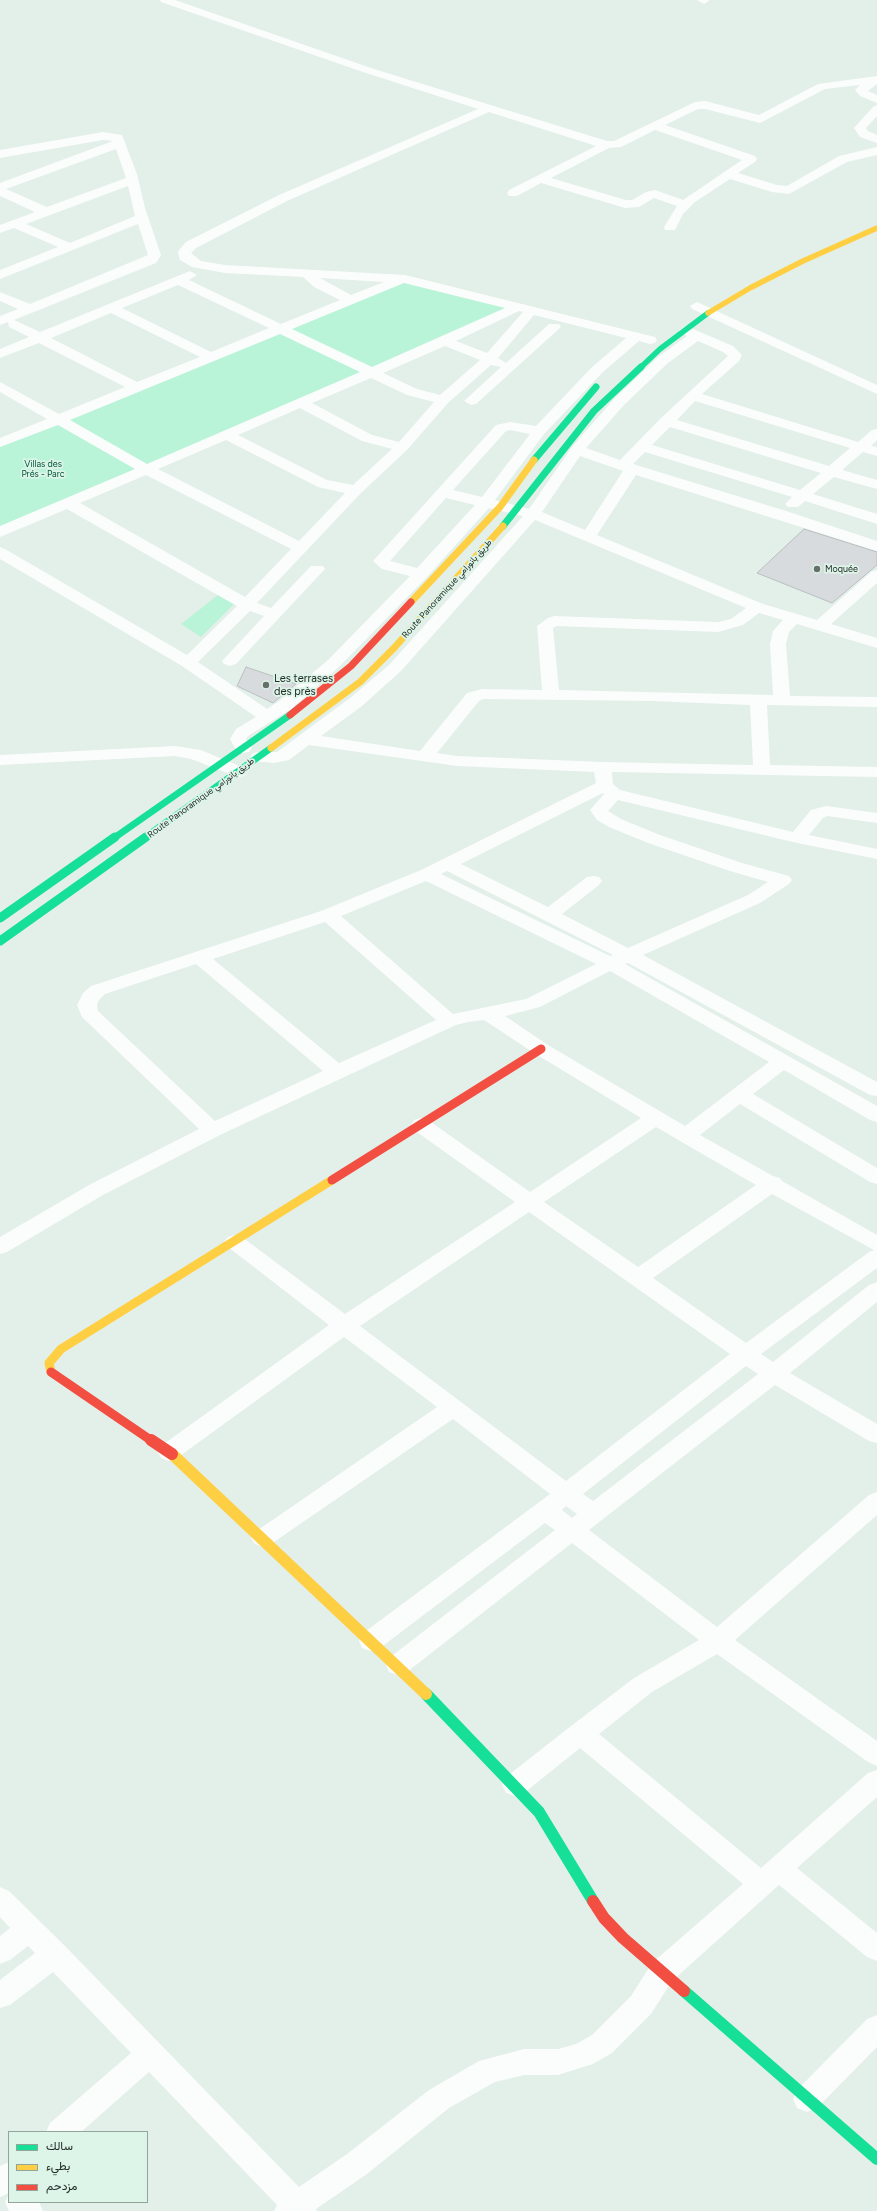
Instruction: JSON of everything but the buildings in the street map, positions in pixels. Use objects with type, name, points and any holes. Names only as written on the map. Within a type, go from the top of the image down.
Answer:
[{"type":"street","points":[[165,0],[367,70],[606,145]]},
{"type":"street","points":[[877,80],[862,88],[861,91],[866,95],[877,99]]},
{"type":"street","points":[[513,193],[606,145],[617,144],[699,105],[755,119],[765,119],[822,86],[877,80]]},
{"type":"street","points":[[243,748],[239,742],[239,736],[267,717],[322,675],[421,574],[492,505],[539,432],[598,370],[647,339],[520,312],[405,278],[206,267],[190,260],[184,253],[185,250],[200,240],[283,198],[489,108]]},
{"type":"street","points":[[877,109],[870,115],[860,130],[877,139]]},
{"type":"street","points":[[655,126],[751,159],[698,193],[685,205],[670,227]]},
{"type":"street","points":[[0,154],[103,136],[115,137],[119,139],[142,218],[154,252],[153,258],[0,321]]},
{"type":"street","points":[[0,187],[120,143]]},
{"type":"street","points":[[728,174],[776,189],[789,190],[843,159],[877,151]]},
{"type":"street","points":[[540,179],[626,204],[635,204],[650,195],[655,194],[685,205]]},
{"type":"street","points":[[0,230],[132,180]]},
{"type":"street","points":[[0,191],[48,212]]},
{"type":"street","points":[[0,275],[142,218]]},
{"type":"street","points":[[15,224],[69,248]]},
{"type":"street","points":[[694,308],[723,304],[802,261],[877,228]]},
{"type":"street","points":[[0,354],[179,280],[206,267]]},
{"type":"street","points":[[306,273],[319,284],[350,300]]},
{"type":"street","points":[[0,443],[136,386],[405,278]]},
{"type":"street","points":[[179,280],[412,392],[443,400]]},
{"type":"street","points":[[0,296],[30,309]]},
{"type":"street","points":[[723,304],[864,369]]},
{"type":"street","points":[[710,306],[877,390]]},
{"type":"street","name":"Route Panoramique طريق بانورامي","points":[[0,941],[340,698],[378,665],[516,510],[598,406],[644,362],[691,332],[710,306]]},
{"type":"street","points":[[112,308],[211,357]]},
{"type":"street","points":[[0,532],[445,341],[520,312]]},
{"type":"street","points":[[188,663],[247,605],[356,490],[402,447],[443,400],[488,360],[520,312]]},
{"type":"street","points":[[14,324],[136,386]]},
{"type":"street","points":[[470,401],[554,327]]},
{"type":"street","points":[[259,757],[281,757],[356,702],[395,668],[533,514],[577,450],[633,388],[691,332],[733,352],[734,358],[692,396],[642,446],[628,467],[588,538]]},
{"type":"street","points":[[445,341],[488,360],[509,366]]},
{"type":"street","name":"Route Panoramique طريق بانورامي","points":[[0,918],[304,706],[351,666],[543,446],[602,381]]},
{"type":"street","points":[[0,386],[146,469],[300,548]]},
{"type":"street","points":[[692,396],[877,452]]},
{"type":"street","points":[[301,403],[367,438],[402,447]]},
{"type":"street","points":[[666,421],[877,485]]},
{"type":"street","points":[[421,574],[387,566],[381,561],[445,493],[501,428],[510,426],[539,432]]},
{"type":"street","points":[[781,514],[877,433]]},
{"type":"street","points":[[226,435],[323,484],[356,490]]},
{"type":"street","points":[[642,446],[877,519]]},
{"type":"street","points":[[577,450],[781,514],[877,546]]},
{"type":"street","points":[[445,493],[533,514],[757,607],[877,643]]},
{"type":"street","points":[[67,502],[247,605],[274,614]]},
{"type":"street","points":[[0,552],[188,663],[267,717]]},
{"type":"street","points":[[230,661],[317,569]]},
{"type":"street","points":[[819,626],[877,575]]},
{"type":"street","points":[[552,694],[545,626],[549,623],[554,621],[718,627],[737,622],[757,607]]},
{"type":"street","points":[[782,701],[778,644],[782,631],[794,618]]},
{"type":"street","points":[[425,756],[477,695],[552,694],[782,701],[877,702]]},
{"type":"street","points":[[758,700],[762,770]]},
{"type":"street","points":[[306,739],[607,782],[797,838],[877,854]]},
{"type":"street","points":[[0,760],[175,751],[195,754],[238,772]]},
{"type":"street","points":[[213,1130],[90,1013],[87,1005],[90,997],[98,990],[328,915],[448,864],[607,782],[762,770],[877,772]]},
{"type":"street","points":[[0,1247],[96,1190],[213,1130],[449,1021],[513,1009],[533,1003],[628,955],[754,899],[783,880],[728,865],[654,839],[615,823],[603,816],[599,810],[607,782]]},
{"type":"street","points":[[797,838],[817,814],[826,811],[877,818]]},
{"type":"street","points":[[448,864],[628,955],[877,1090]]},
{"type":"street","points":[[427,874],[611,964],[877,1115]]},
{"type":"street","points":[[549,915],[593,881]]},
{"type":"street","points":[[328,915],[449,1021]]},
{"type":"street","points":[[200,958],[337,1072]]},
{"type":"street","points":[[487,1013],[541,1049],[655,1118],[773,1183],[877,1244]]},
{"type":"street","points":[[541,1049],[235,1242],[61,1349],[49,1363],[49,1370],[53,1375],[169,1452],[398,1665],[515,1785],[539,1812],[604,1918],[623,1938],[877,2159]]},
{"type":"street","points":[[687,1135],[782,1062]]},
{"type":"street","points":[[739,1096],[877,1177]]},
{"type":"street","points":[[169,1452],[345,1325],[655,1118]]},
{"type":"street","points":[[421,1125],[774,1374],[877,1435]]},
{"type":"street","points":[[638,1278],[773,1183]]},
{"type":"street","points":[[235,1242],[593,1514]]},
{"type":"street","points":[[371,1641],[566,1494],[746,1354],[877,1257]]},
{"type":"street","points":[[398,1665],[774,1374],[877,1290]]},
{"type":"street","points":[[263,1538],[453,1408]]},
{"type":"street","points":[[515,1785],[643,1685],[718,1641],[877,1501]]},
{"type":"street","points":[[544,1510],[573,1530],[718,1641],[875,1751]]},
{"type":"street","points":[[580,1733],[770,1876],[877,1949]]},
{"type":"street","points":[[0,1899],[55,1954],[296,2209],[357,2164],[438,2099],[489,2070],[524,2062],[558,2062],[583,2055],[602,2044],[641,2005],[662,1972],[877,1781]]},
{"type":"street","points":[[0,1952],[29,1929]]},
{"type":"street","points":[[0,1996],[55,1954]]},
{"type":"street","points":[[807,2099],[877,2028]]},
{"type":"street","points":[[61,2131],[150,2054]]},
{"type":"street","points":[[21,2203],[28,2211]]},
{"type":"green space","name":"Villas des Prés - Parc","points":[[405,279],[518,307],[0,532],[0,443]]},
{"type":"green space","points":[[218,595],[234,604],[201,637],[181,624]]},
{"type":"traffic: fast","points":[[503,526],[594,411],[660,349],[708,313]]},
{"type":"traffic: fast","points":[[534,460],[596,387]]},
{"type":"traffic: fast","points":[[0,918],[290,715]]},
{"type":"traffic: fast","points":[[0,941],[271,748]]},
{"type":"traffic: fast","points":[[426,1694],[539,1812],[593,1901]]},
{"type":"traffic: fast","points":[[684,1991],[877,2159]]},
{"type":"traffic: slow","points":[[708,313],[750,288],[803,261],[877,228]]},
{"type":"traffic: slow","points":[[411,602],[500,507],[534,460]]},
{"type":"traffic: slow","points":[[271,748],[360,682],[394,648],[503,526]]},
{"type":"traffic: slow","points":[[51,1372],[49,1363],[61,1349],[332,1180]]},
{"type":"traffic: slow","points":[[172,1454],[263,1538],[426,1694]]},
{"type":"traffic: jam","points":[[290,715],[351,666],[411,602]]},
{"type":"traffic: jam","points":[[332,1180],[541,1049]]},
{"type":"traffic: jam","points":[[51,1372],[172,1454]]},
{"type":"traffic: jam","points":[[593,1901],[604,1918],[623,1938],[684,1991]]},
{"type":"place","name":"Moquée","points":[[817,569]]},
{"type":"place","name":"Les terrases des près","points":[[266,685]]}]
